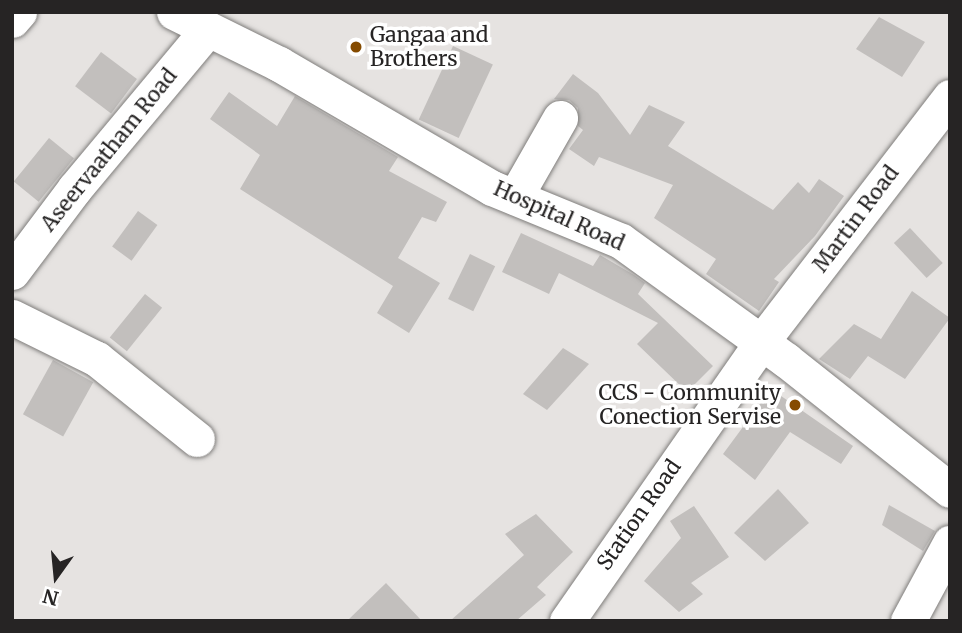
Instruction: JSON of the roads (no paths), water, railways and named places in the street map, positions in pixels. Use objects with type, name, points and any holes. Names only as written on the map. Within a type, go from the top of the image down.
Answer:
[{"type":"street","points":[[12,20],[19,12]]},
{"type":"street","name":"Hospital Road","points":[[174,12],[515,197],[621,240],[762,341],[950,490]]},
{"type":"street","name":"Aseervaatham Road","points":[[12,272],[75,188],[208,29]]},
{"type":"street","name":"Martin Road","points":[[762,341],[950,97]]},
{"type":"street","points":[[515,197],[560,118]]},
{"type":"street","points":[[12,317],[97,359],[197,439]]},
{"type":"street","name":"Station Road","points":[[567,621],[762,341]]},
{"type":"street","points":[[908,621],[950,543]]},
{"type":"place","name":"Gangaa and Brothers","points":[[356,47]]},
{"type":"place","name":"CCS - Community Conection Servise","points":[[795,405]]}]
